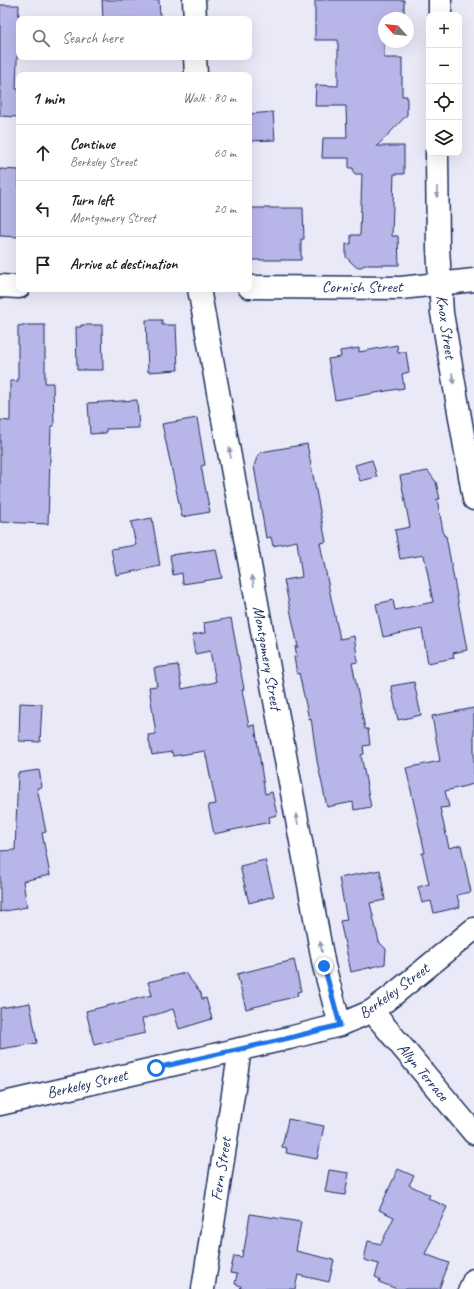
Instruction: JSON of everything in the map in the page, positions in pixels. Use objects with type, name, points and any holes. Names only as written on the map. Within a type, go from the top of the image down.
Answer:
[{"type":"street","points":[[194,0],[195,16]]},
{"type":"street","points":[[440,0],[440,12]]},
{"type":"street","points":[[195,60],[196,72]]},
{"type":"street","name":"Knox Street","points":[[437,156],[438,248],[442,313],[474,499]]},
{"type":"street","name":"Cornish Street","points":[[252,287],[401,288],[474,280]]},
{"type":"street","points":[[0,286],[16,286]]},
{"type":"street","name":"Montgomery Street","points":[[200,292],[324,966],[340,1025]]},
{"type":"street","name":"Berkeley Street","points":[[0,1104],[240,1050],[340,1025],[372,1011],[393,996],[474,929]]},
{"type":"street","name":"Allyn Terrace","points":[[372,1011],[474,1133]]},
{"type":"street","name":"Fern Street","points":[[203,1289],[240,1050]]},
{"type":"street","points":[[470,1289],[474,1280]]},
{"type":"building","points":[[102,0],[159,0],[160,16],[103,16]]},
{"type":"building","points":[[315,0],[404,0],[404,12],[378,12],[378,48],[384,48],[384,58],[402,58],[402,96],[407,96],[407,115],[377,146],[404,146],[404,174],[394,174],[392,236],[398,236],[399,265],[365,265],[356,267],[346,257],[346,244],[351,244],[351,235],[360,235],[362,174],[354,174],[353,168],[349,168],[349,158],[322,158],[323,138],[347,138],[346,106],[315,106],[316,85],[338,86],[338,40],[315,40]]},
{"type":"building","points":[[0,5],[19,5],[19,16],[16,16],[16,117],[0,116]]},
{"type":"building","points":[[273,112],[275,140],[252,141],[252,114]]},
{"type":"building","points":[[0,169],[16,170],[16,237],[0,236]]},
{"type":"building","points":[[252,208],[303,208],[304,239],[301,239],[301,260],[252,260]]},
{"type":"building","points":[[146,320],[162,320],[162,325],[176,325],[178,370],[148,372]]},
{"type":"building","points":[[45,325],[45,383],[53,383],[54,426],[51,426],[48,524],[0,522],[0,420],[10,421],[10,381],[18,381],[18,326]]},
{"type":"building","points":[[81,325],[102,325],[103,370],[77,370],[76,327],[81,327]]},
{"type":"building","points":[[397,345],[398,353],[406,352],[409,372],[402,374],[404,388],[335,400],[328,359],[341,357],[340,351],[359,348],[359,352]]},
{"type":"building","points":[[137,400],[139,428],[106,429],[106,433],[90,434],[88,403]]},
{"type":"building","points":[[197,418],[205,465],[201,466],[210,512],[182,517],[162,424]]},
{"type":"building","points":[[307,444],[326,542],[320,543],[330,593],[340,639],[354,636],[358,662],[352,663],[365,729],[368,729],[370,745],[363,746],[364,754],[361,755],[371,807],[354,810],[353,802],[327,807],[317,761],[311,718],[309,719],[299,673],[297,674],[294,657],[297,656],[295,647],[298,647],[284,580],[302,577],[297,541],[273,546],[271,537],[266,538],[254,466],[258,455],[261,452]]},
{"type":"building","points":[[372,460],[377,477],[360,481],[355,465]]},
{"type":"building","points":[[428,471],[436,482],[440,499],[437,499],[444,536],[446,536],[467,650],[453,653],[454,658],[428,663],[422,629],[383,637],[376,604],[393,600],[395,610],[433,602],[424,555],[400,559],[395,530],[410,527],[400,476]]},
{"type":"building","points":[[152,518],[160,566],[116,575],[111,549],[136,545],[131,522]]},
{"type":"building","points":[[216,549],[222,578],[183,584],[182,573],[173,575],[170,555]]},
{"type":"building","points":[[231,618],[249,726],[255,725],[265,794],[272,792],[277,815],[269,817],[270,822],[214,834],[208,805],[216,804],[205,751],[173,756],[172,752],[152,755],[148,735],[156,734],[149,687],[157,686],[154,668],[178,665],[182,689],[216,682],[210,651],[195,654],[192,635],[205,633],[204,623]]},
{"type":"building","points":[[414,682],[421,715],[398,720],[391,686]]},
{"type":"building","points":[[20,703],[42,704],[40,742],[19,741]]},
{"type":"building","points":[[474,708],[474,784],[445,791],[449,807],[440,808],[449,848],[461,845],[471,892],[457,895],[460,907],[434,913],[431,901],[422,903],[418,887],[429,884],[422,853],[425,853],[406,768],[440,761],[432,716]]},
{"type":"building","points":[[39,770],[42,787],[37,788],[46,832],[42,833],[50,875],[23,881],[27,907],[0,912],[0,851],[15,850],[18,773]]},
{"type":"building","points":[[265,860],[274,896],[249,903],[240,866]]},
{"type":"building","points":[[380,870],[385,900],[370,903],[379,942],[386,949],[385,964],[351,972],[340,921],[347,920],[339,878]]},
{"type":"building","points":[[294,960],[301,991],[297,992],[298,996],[246,1009],[237,974]]},
{"type":"building","points":[[185,973],[201,993],[202,999],[206,998],[212,1019],[179,1029],[173,1009],[142,1019],[145,1033],[94,1045],[86,1011],[152,995],[148,982]]},
{"type":"building","points":[[30,1003],[37,1043],[0,1049],[0,1008]]},
{"type":"building","points":[[288,1119],[324,1126],[317,1159],[286,1153],[287,1148],[282,1147]]},
{"type":"building","points":[[398,1169],[414,1176],[409,1185],[430,1195],[428,1198],[447,1207],[425,1254],[449,1263],[439,1289],[397,1289],[379,1282],[380,1279],[375,1277],[379,1264],[364,1260],[368,1241],[381,1244],[394,1217],[379,1210]]},
{"type":"building","points":[[329,1170],[349,1173],[345,1195],[325,1192]]},
{"type":"building","points":[[250,1214],[301,1222],[296,1251],[334,1260],[329,1282],[298,1275],[295,1289],[240,1289],[241,1286],[235,1284],[237,1274],[230,1273],[234,1256],[242,1257]]},
{"type":"route","points":[[156,1068],[340,1025],[324,966]]}]
